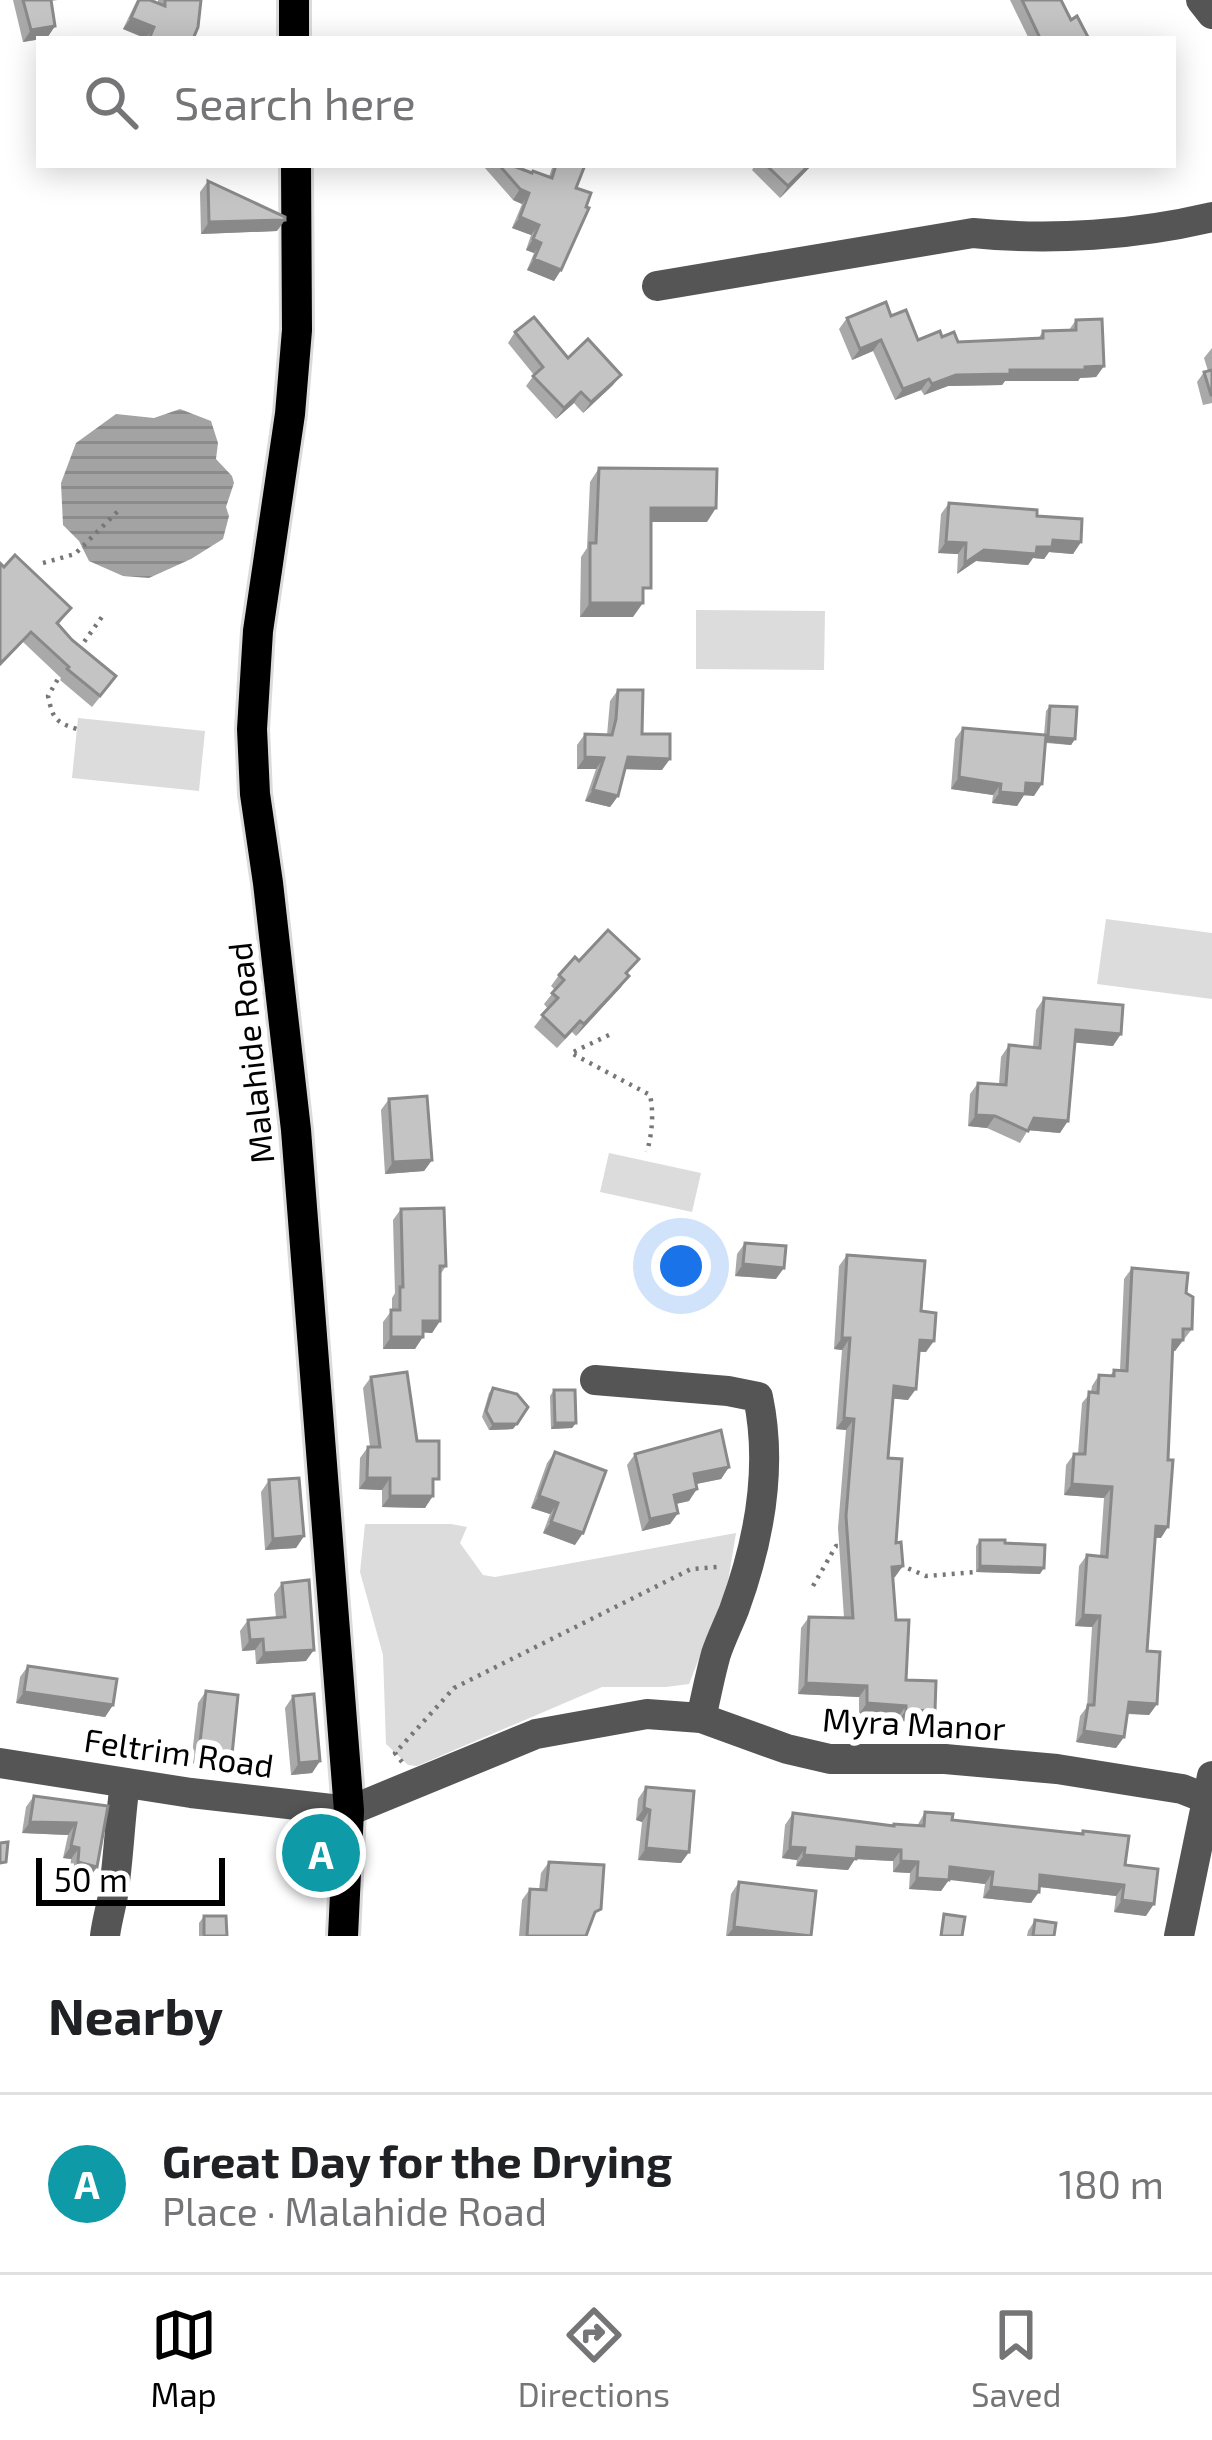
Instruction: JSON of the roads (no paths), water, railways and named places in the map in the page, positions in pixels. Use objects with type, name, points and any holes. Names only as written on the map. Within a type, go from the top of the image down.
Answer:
[{"type":"main road","points":[[294,0],[294,36]]},
{"type":"main road","name":"Malahide Road","points":[[296,168],[297,330],[290,414],[258,632],[253,751],[296,1130],[350,1810],[343,1936]]},
{"type":"street","points":[[1201,0],[1212,14]]},
{"type":"street","points":[[657,286],[974,233],[1138,232],[1212,217]]},
{"type":"street","points":[[595,1380],[758,1397],[765,1462],[760,1510],[701,1718]]},
{"type":"street","name":"Myra Manor","points":[[350,1810],[536,1734],[647,1714],[701,1718],[830,1759],[945,1759],[1057,1768],[1182,1789],[1209,1787]]},
{"type":"street","name":"Feltrim Road","points":[[0,1763],[191,1793],[350,1810]]},
{"type":"street","points":[[105,1936],[114,1895],[125,1783]]},
{"type":"street","points":[[1179,1936],[1209,1787]]},
{"type":"place","name":"Great Day for the Drying","points":[[321,1853]]}]
